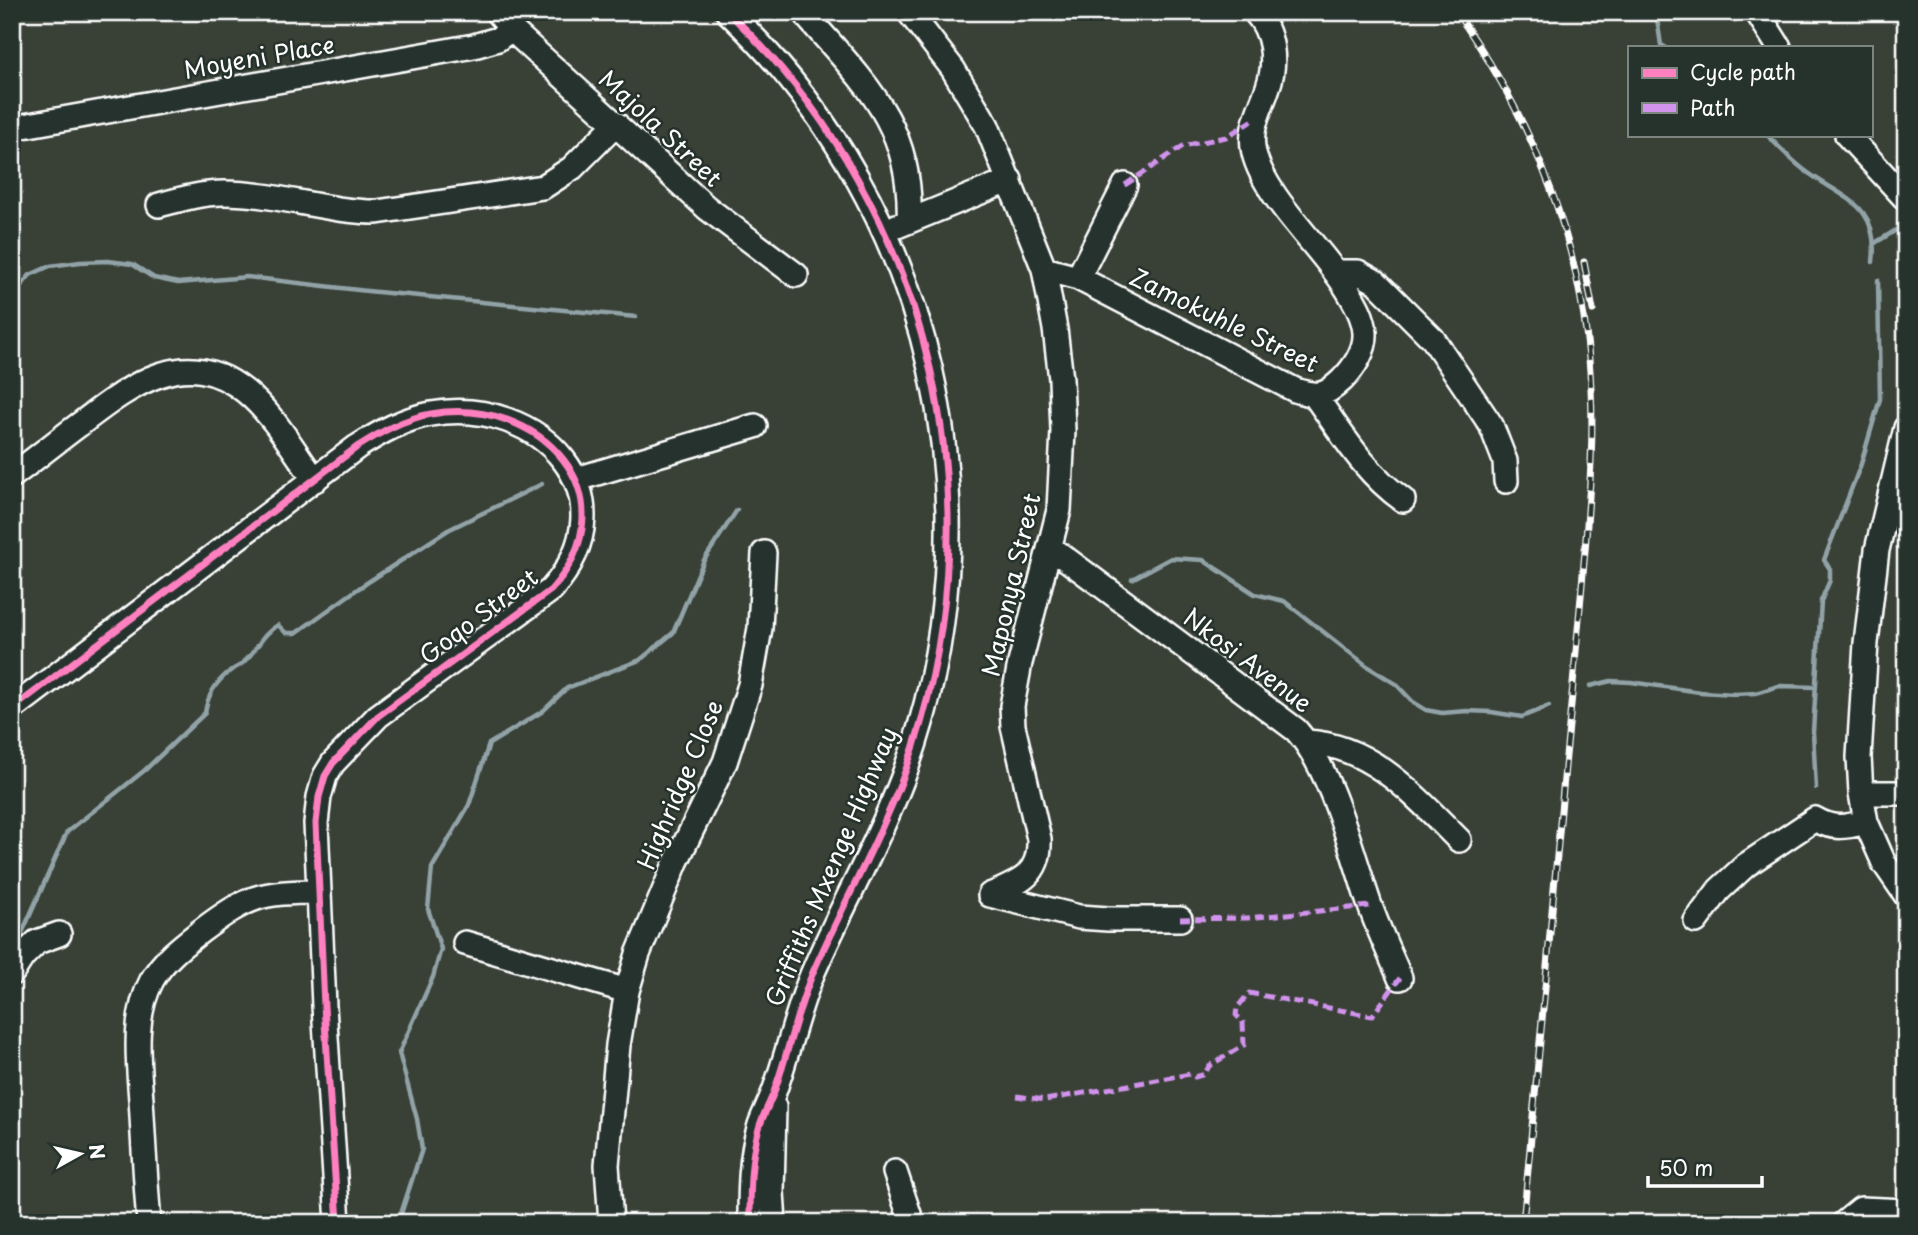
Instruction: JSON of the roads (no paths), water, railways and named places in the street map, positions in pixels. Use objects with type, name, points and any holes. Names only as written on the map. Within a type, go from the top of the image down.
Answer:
[{"type":"street","name":"Griffiths Mxenge Highway","points":[[728,12],[784,72],[834,139],[886,231],[920,324],[939,411],[946,470],[947,524],[946,579],[940,636],[919,731],[901,781],[812,974],[794,1024],[775,1090],[759,1126],[753,1160],[750,1223]]},
{"type":"street","name":"Maponya Street","points":[[909,12],[953,69],[987,125],[1044,269],[1060,366],[1063,431],[1059,510],[1020,663],[1012,706],[1013,726],[1040,851],[1037,863],[1019,883],[990,895],[1079,917],[1180,919]]},
{"type":"street","name":"Zamokuhle Street","points":[[1044,269],[1078,278],[1295,390],[1315,396],[1332,389],[1345,378],[1364,346],[1365,332],[1357,306],[1336,272],[1269,186],[1255,157],[1252,144],[1255,119],[1269,84],[1272,57],[1271,38],[1255,12]]},
{"type":"street","points":[[1757,12],[1778,46]]},
{"type":"street","points":[[809,19],[855,72],[895,132],[908,174],[909,221]]},
{"type":"street","name":"Majola Street","points":[[504,21],[707,208],[796,275]]},
{"type":"street","name":"Moyeni Place","points":[[12,128],[474,46],[498,39],[504,21]]},
{"type":"street","points":[[159,205],[195,196],[224,193],[267,196],[357,212],[377,212],[499,195],[543,187],[572,168],[616,124]]},
{"type":"street","points":[[1848,136],[1906,199]]},
{"type":"street","points":[[886,231],[1010,180]]},
{"type":"street","points":[[1078,278],[1125,185]]},
{"type":"street","points":[[1336,272],[1357,272],[1376,282],[1433,339],[1492,425],[1504,461],[1506,481]]},
{"type":"street","points":[[12,476],[127,390],[153,376],[174,370],[192,370],[219,375],[246,393],[261,407],[315,480]]},
{"type":"street","points":[[1315,396],[1367,469],[1403,500]]},
{"type":"street","points":[[12,709],[357,447],[405,420],[432,414],[461,412],[482,414],[529,430],[549,444],[577,479],[754,426]]},
{"type":"street","points":[[1906,428],[1898,490],[1877,550],[1866,643],[1859,757],[1866,822],[1884,863],[1906,895]]},
{"type":"street","name":"Goqo Street","points":[[338,1223],[316,823],[325,776],[333,763],[378,716],[551,590],[562,577],[579,544],[582,522],[577,479]]},
{"type":"street","name":"Nkosi Avenue","points":[[1050,547],[1296,730],[1307,742],[1334,799],[1370,906],[1401,978]]},
{"type":"street","name":"Highridge Close","points":[[611,1223],[607,1165],[618,1045],[627,991],[638,954],[676,862],[725,762],[750,685],[760,628],[764,553]]},
{"type":"street","points":[[1307,742],[1339,746],[1364,757],[1405,787],[1459,840]]},
{"type":"street","points":[[1861,793],[1906,793]]},
{"type":"street","points":[[1696,921],[1719,890],[1746,864],[1815,819],[1828,827],[1846,828],[1866,822]]},
{"type":"street","points":[[149,1223],[139,1030],[146,993],[153,977],[183,945],[234,907],[268,894],[319,892]]},
{"type":"street","points":[[12,973],[23,956],[37,942],[59,934]]},
{"type":"street","points":[[465,943],[627,991]]},
{"type":"street","name":"Griffiths Mxenge Highway","points":[[774,1223],[772,1192],[775,1090]]},
{"type":"street","points":[[895,1172],[912,1223]]},
{"type":"street","points":[[1844,1223],[1861,1209],[1906,1211]]},
{"type":"waterway","points":[[1656,12],[1663,46]]},
{"type":"waterway","points":[[1768,136],[1798,165],[1855,204],[1864,214],[1874,242],[1873,262]]},
{"type":"waterway","points":[[1875,243],[1906,224]]},
{"type":"waterway","points":[[12,297],[30,275],[50,266],[108,261],[132,264],[154,278],[178,283],[247,277],[636,317]]},
{"type":"waterway","points":[[1816,788],[1813,732],[1821,601],[1830,580],[1830,569],[1824,560],[1861,464],[1880,399],[1878,280]]},
{"type":"waterway","points":[[14,951],[67,832],[145,770],[205,713],[210,695],[217,684],[244,662],[272,629],[278,625],[286,633],[296,633],[448,530],[542,484]]},
{"type":"waterway","points":[[398,1223],[422,1149],[417,1119],[399,1053],[433,977],[441,949],[428,909],[432,868],[469,805],[489,744],[543,711],[567,688],[640,660],[673,633],[704,560],[737,510]]},
{"type":"waterway","points":[[1132,579],[1171,558],[1203,560],[1255,594],[1284,601],[1367,666],[1396,684],[1413,702],[1426,710],[1442,713],[1491,712],[1522,717],[1549,706]]},
{"type":"waterway","points":[[1590,686],[1611,681],[1631,682],[1735,694],[1756,693],[1779,686],[1816,687]]},
{"type":"railway","points":[[1456,12],[1485,54],[1510,98],[1551,190],[1579,287],[1591,389],[1591,450],[1585,551],[1523,1223]]},
{"type":"railway","points":[[1584,262],[1593,310]]}]
